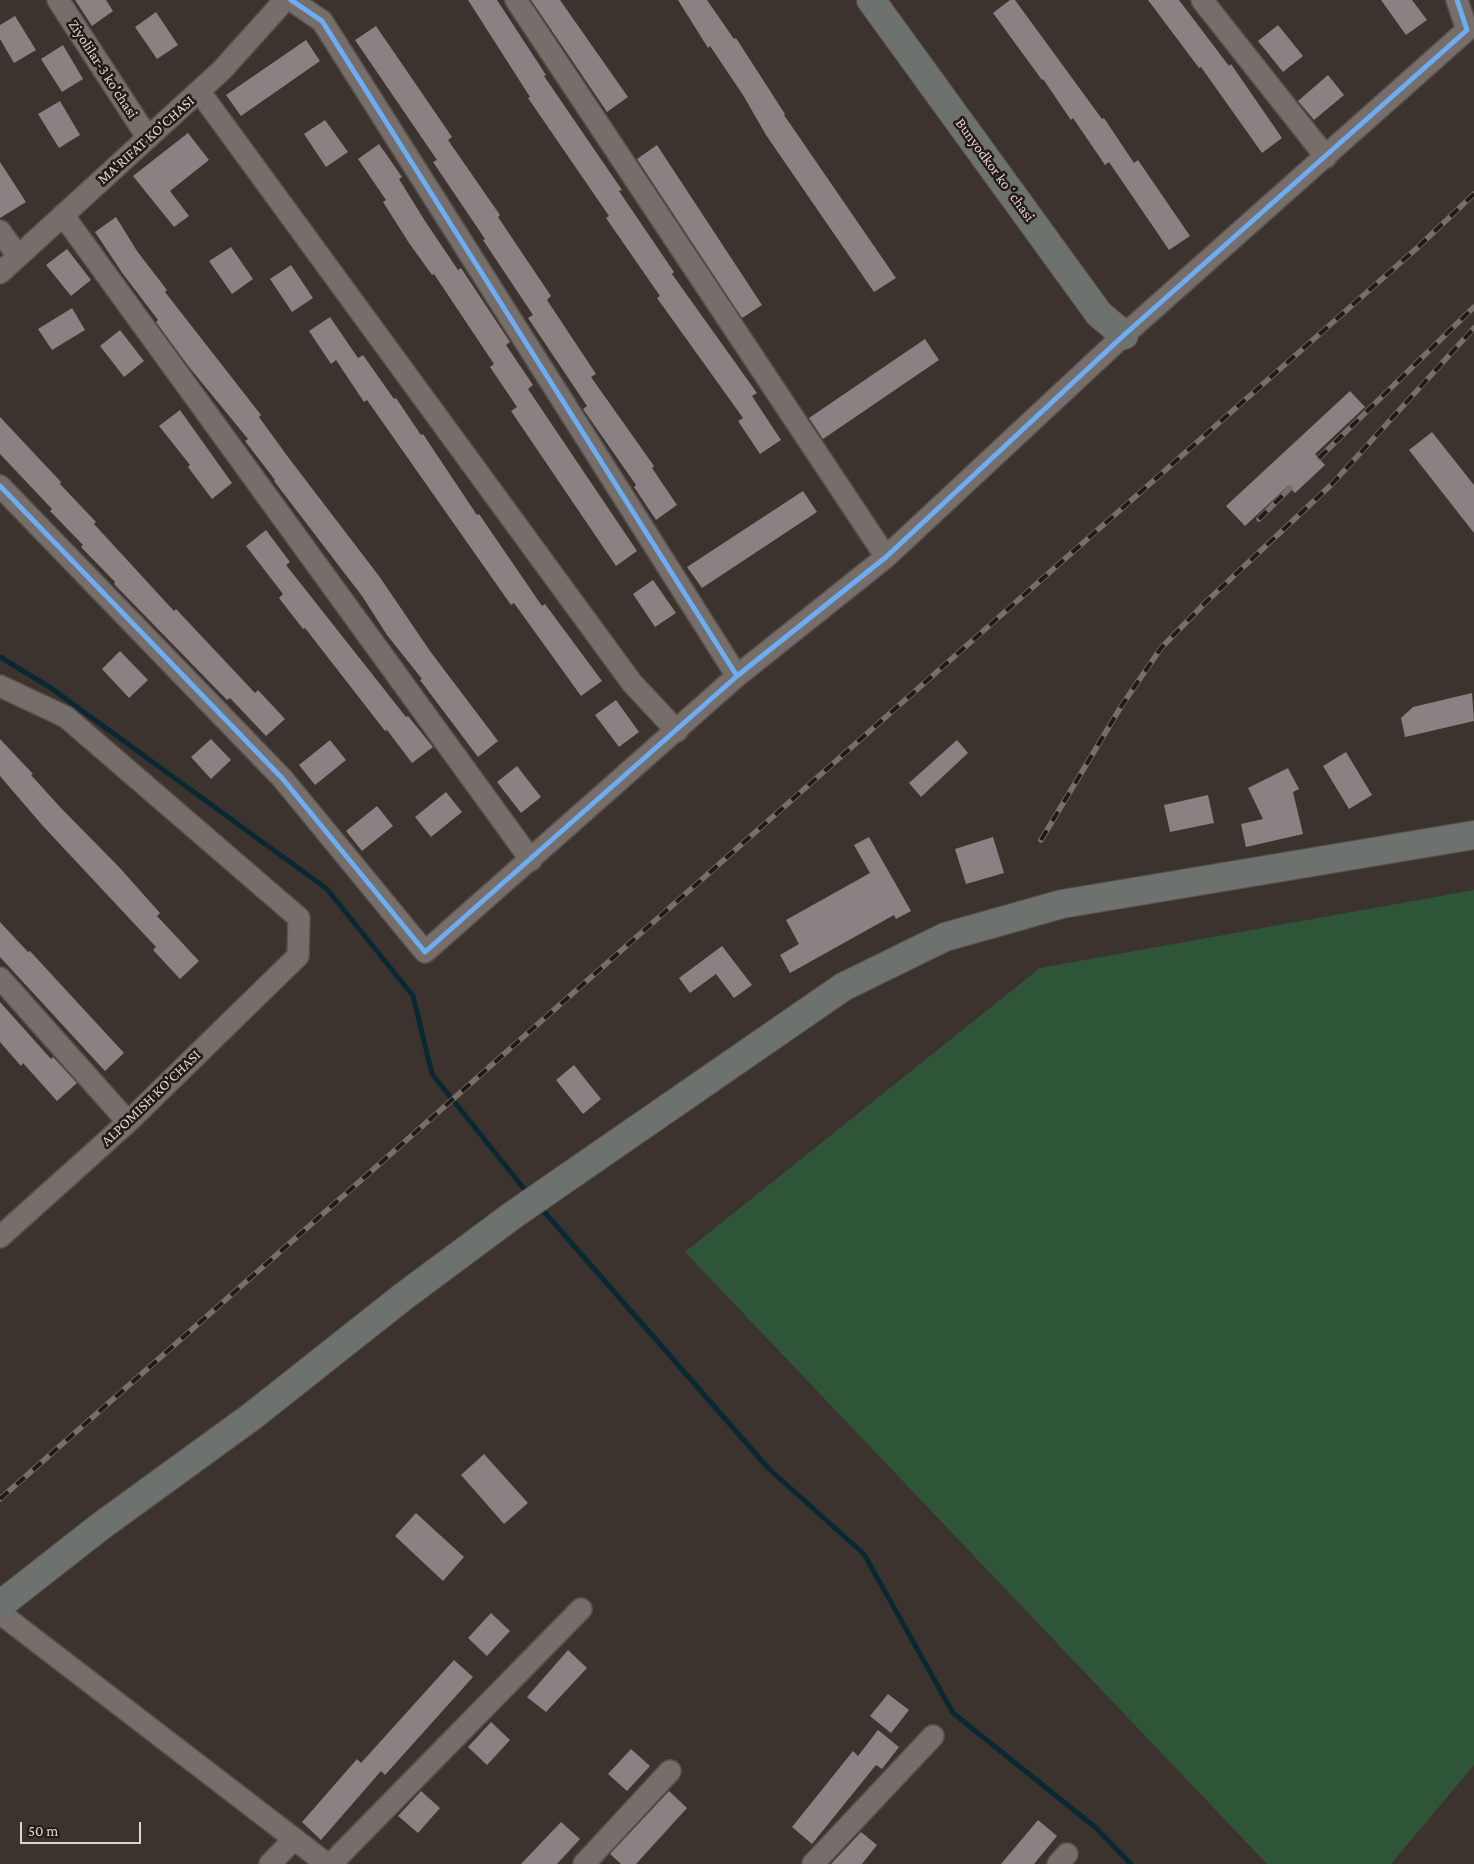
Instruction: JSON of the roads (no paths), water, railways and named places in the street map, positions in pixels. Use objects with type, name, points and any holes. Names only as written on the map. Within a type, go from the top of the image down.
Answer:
[{"type":"main road","name":"Bunyodkor koʻchasi","points":[[871,0],[1099,314],[1124,335]]},
{"type":"main road","points":[[0,1605],[101,1526],[250,1416],[404,1296],[513,1215],[843,987],[945,937],[1062,904],[1474,836]]},
{"type":"street","name":"Ziyolilar-3 ko'chasi","points":[[58,0],[148,138]]},
{"type":"street","name":"MA'RIFAT KO'CHASI","points":[[0,273],[222,70],[285,0]]},
{"type":"street","points":[[291,0],[322,21],[737,676]]},
{"type":"street","points":[[516,0],[886,556]]},
{"type":"street","points":[[1202,0],[1326,157]]},
{"type":"street","points":[[0,486],[282,778],[425,952],[737,676],[886,556],[1124,335],[1468,30],[1457,0]]},
{"type":"street","points":[[199,91],[632,683],[677,731]]},
{"type":"street","points":[[63,215],[531,860]]},
{"type":"street","points":[[0,231],[18,256]]},
{"type":"street","name":"ALPOMISH KO'CHASI","points":[[0,686],[66,717],[299,918],[298,956],[128,1122],[1,1235]]},
{"type":"street","points":[[0,978],[128,1122]]},
{"type":"street","points":[[331,1864],[581,1609]]},
{"type":"street","points":[[0,1613],[327,1864]]},
{"type":"street","points":[[813,1864],[933,1736]]},
{"type":"street","points":[[584,1864],[670,1771]]},
{"type":"street","points":[[270,1864],[294,1839]]},
{"type":"waterway","points":[[0,657],[51,688],[327,889],[413,996],[432,1074],[529,1195]]},
{"type":"waterway","points":[[540,1207],[769,1469],[864,1554],[953,1713],[1095,1827],[1131,1864]]},
{"type":"railway","points":[[0,1499],[1417,248],[1474,194]]},
{"type":"railway","points":[[1319,458],[1474,307]]},
{"type":"railway","points":[[1041,840],[1122,705],[1161,648],[1207,601],[1332,484],[1474,328]]},
{"type":"railway","points":[[1259,519],[1290,488]]}]
